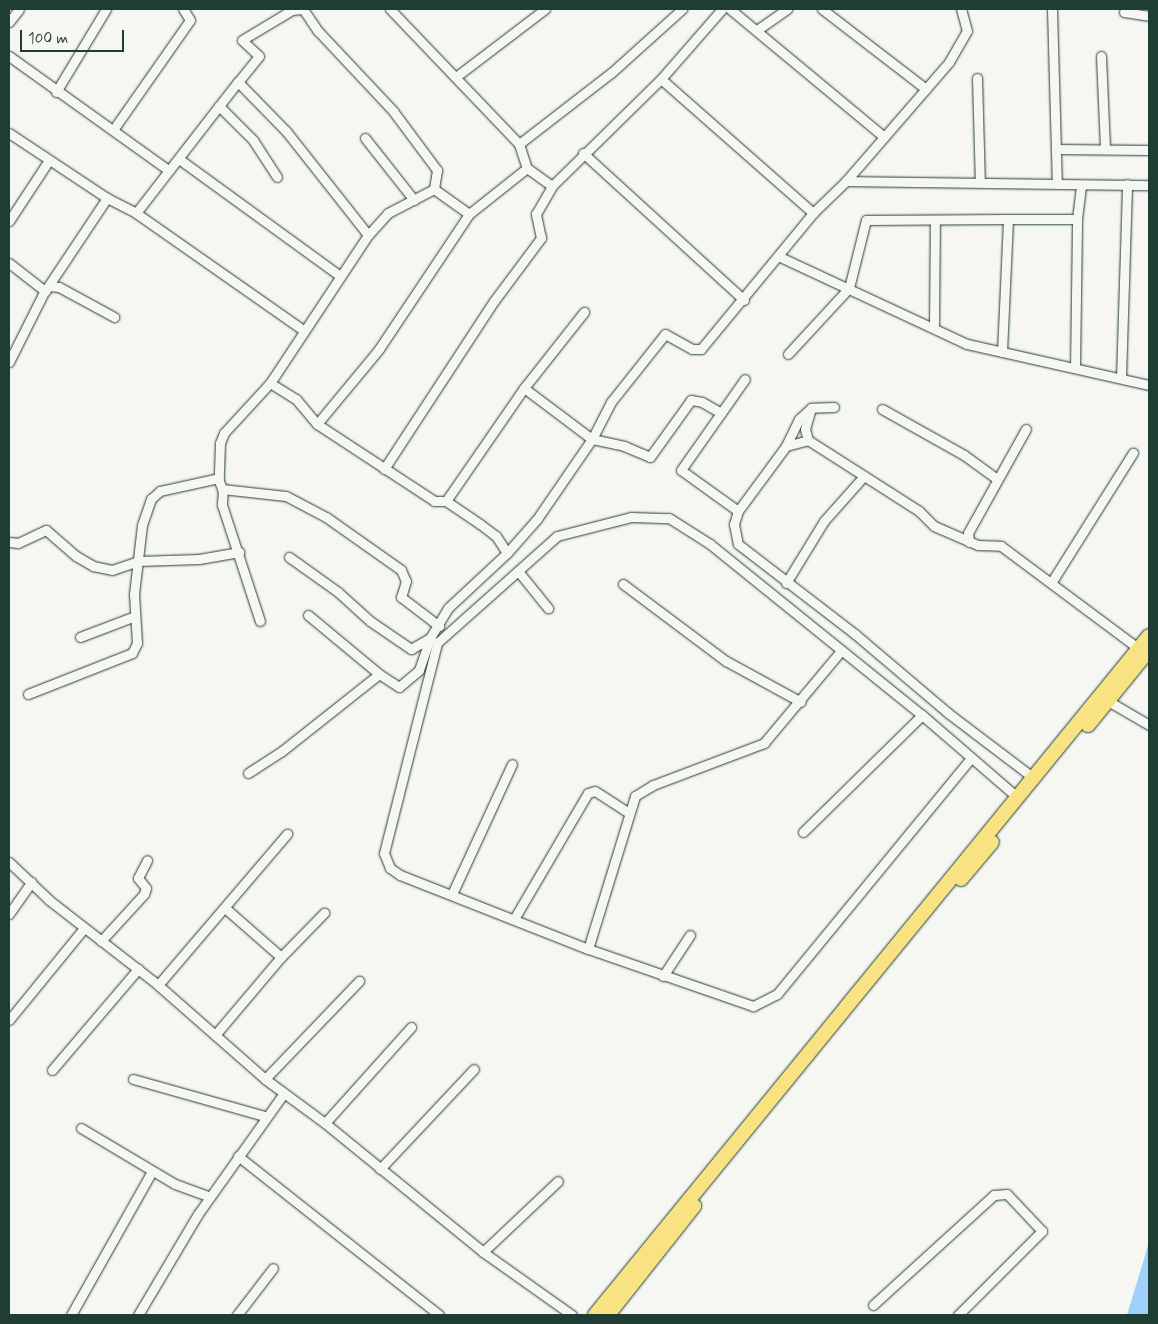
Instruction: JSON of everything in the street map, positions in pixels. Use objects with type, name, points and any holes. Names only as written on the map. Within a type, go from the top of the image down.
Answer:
[{"type":"highway","points":[[608,1315],[749,1131],[1017,798],[1144,649],[1149,636]]},
{"type":"highway","points":[[595,1315],[1108,700],[1122,675]]},
{"type":"street","points":[[9,22],[19,9]]},
{"type":"street","points":[[56,92],[106,9]]},
{"type":"street","points":[[113,130],[190,20],[183,9]]},
{"type":"street","points":[[136,213],[259,56],[242,40],[292,10],[303,9],[318,31],[393,110],[437,170],[434,189]]},
{"type":"street","points":[[390,9],[457,76],[519,144],[527,168],[552,186]]},
{"type":"street","points":[[457,76],[545,9]]},
{"type":"street","points":[[519,144],[611,73],[682,9]]},
{"type":"street","points":[[384,468],[494,301],[541,238],[536,214],[552,186],[583,153],[661,79],[722,9]]},
{"type":"street","points":[[730,9],[884,137]]},
{"type":"street","points":[[757,30],[787,9]]},
{"type":"street","points":[[822,9],[926,89]]},
{"type":"street","points":[[308,615],[379,674],[399,687],[403,685],[419,670],[430,638],[439,626],[448,608],[507,553],[537,519],[592,439],[611,402],[665,334],[692,349],[701,349],[744,300],[813,213],[846,181],[949,62],[966,35],[961,9]]},
{"type":"street","points":[[1052,9],[1057,183]]},
{"type":"street","points":[[1124,12],[1149,16]]},
{"type":"street","points":[[9,56],[56,92],[168,170]]},
{"type":"street","points":[[1101,56],[1105,149]]},
{"type":"street","points":[[977,78],[980,183]]},
{"type":"street","points":[[661,79],[813,213]]},
{"type":"street","points":[[238,82],[286,131],[368,235]]},
{"type":"street","points":[[219,106],[253,140],[277,176]]},
{"type":"street","points":[[9,133],[107,198],[136,213],[303,330]]},
{"type":"street","points":[[365,138],[414,200]]},
{"type":"street","points":[[1056,148],[1149,150]]},
{"type":"street","points":[[583,153],[744,300]]},
{"type":"street","points":[[179,158],[340,276]]},
{"type":"street","points":[[9,221],[50,160]]},
{"type":"street","points":[[317,424],[378,349],[469,214],[527,168]]},
{"type":"street","points":[[846,181],[1149,185]]},
{"type":"street","points":[[1120,378],[1127,184]]},
{"type":"street","points":[[1075,368],[1077,219],[1082,185]]},
{"type":"street","points":[[260,621],[222,504],[223,489],[219,478],[220,443],[224,433],[270,383],[303,330],[368,235],[388,213],[434,189]]},
{"type":"street","points":[[434,189],[469,214]]},
{"type":"street","points":[[9,362],[47,289],[107,198]]},
{"type":"street","points":[[1002,352],[1008,219]]},
{"type":"street","points":[[788,354],[849,288],[866,220],[1077,219]]},
{"type":"street","points":[[934,327],[935,220]]},
{"type":"street","points":[[778,256],[967,344],[1149,385]]},
{"type":"street","points":[[9,264],[45,291],[59,287],[114,317]]},
{"type":"street","points":[[446,501],[524,388],[584,312]]},
{"type":"street","points":[[738,511],[681,470],[746,379]]},
{"type":"street","points":[[270,383],[296,399],[317,424],[434,501],[446,501],[496,536],[507,553]]},
{"type":"street","points":[[524,388],[592,439],[624,446],[650,457],[691,400],[702,402],[721,414]]},
{"type":"street","points":[[834,407],[811,408],[799,419],[786,446],[738,511],[734,524],[738,544],[786,583],[856,634],[948,713],[1035,779]]},
{"type":"street","points":[[811,408],[805,429],[808,440],[919,511],[934,526],[969,542],[1001,546],[1144,649]]},
{"type":"street","points":[[882,409],[964,455],[997,479]]},
{"type":"street","points":[[969,542],[968,533],[1026,429]]},
{"type":"street","points":[[786,446],[808,440]]},
{"type":"street","points":[[1051,583],[1133,453]]},
{"type":"street","points":[[786,583],[824,521],[864,476]]},
{"type":"street","points":[[28,694],[132,653],[137,643],[135,616],[142,525],[150,499],[160,491],[219,478]]},
{"type":"street","points":[[223,489],[286,496],[326,517],[401,570],[406,581],[401,597],[439,626]]},
{"type":"street","points":[[971,758],[777,994],[753,1006],[588,949],[400,875],[386,862],[384,845],[437,643],[557,536],[631,517],[669,518],[710,544],[840,651],[922,715],[1017,798]]},
{"type":"street","points":[[9,542],[18,543],[46,530],[76,556],[94,566],[112,570],[138,561],[199,559],[239,552]]},
{"type":"street","points":[[289,557],[338,592],[370,622],[411,649],[430,638]]},
{"type":"street","points":[[518,570],[548,608]]},
{"type":"street","points":[[623,584],[726,661],[801,702]]},
{"type":"street","points":[[80,637],[135,616]]},
{"type":"street","points":[[588,949],[635,796],[642,790],[764,743],[801,702],[840,651]]},
{"type":"street","points":[[248,773],[282,751],[379,674]]},
{"type":"street","points":[[1108,700],[1149,724]]},
{"type":"street","points":[[803,832],[922,715]]},
{"type":"street","points":[[452,894],[512,764]]},
{"type":"street","points":[[514,919],[588,793],[595,791],[629,813]]},
{"type":"street","points":[[158,985],[287,834]]},
{"type":"street","points":[[101,941],[144,894],[146,888],[138,878],[147,860]]},
{"type":"street","points":[[9,862],[84,928],[158,985],[265,1079],[325,1123],[484,1252],[572,1315]]},
{"type":"street","points":[[9,914],[30,882]]},
{"type":"street","points":[[225,908],[281,957]]},
{"type":"street","points":[[215,1035],[281,957],[324,913]]},
{"type":"street","points":[[9,1020],[84,928]]},
{"type":"street","points":[[663,976],[690,934]]},
{"type":"street","points":[[52,1070],[138,969]]},
{"type":"street","points":[[265,1079],[359,981]]},
{"type":"street","points":[[325,1123],[412,1027]]},
{"type":"street","points":[[380,1168],[474,1069]]},
{"type":"street","points":[[133,1079],[265,1116]]},
{"type":"street","points":[[138,1315],[210,1197],[265,1116],[284,1092]]},
{"type":"street","points":[[81,1128],[152,1171],[210,1197]]},
{"type":"street","points":[[238,1156],[439,1315]]},
{"type":"street","points":[[71,1315],[152,1171]]},
{"type":"street","points":[[484,1252],[558,1181]]},
{"type":"street","points":[[873,1305],[994,1195],[1007,1194],[1042,1231],[958,1315]]},
{"type":"street","points":[[238,1315],[273,1268]]},
{"type":"water","points":[[1149,1241],[1149,1315],[1127,1315],[1144,1259]]}]
